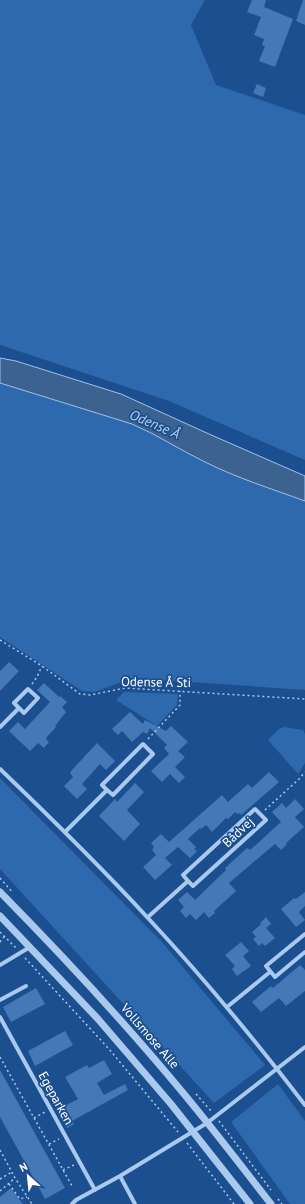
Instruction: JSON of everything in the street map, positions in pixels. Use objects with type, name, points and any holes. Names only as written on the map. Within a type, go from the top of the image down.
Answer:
[{"type":"street","points":[[28,689],[38,698],[24,713],[18,708],[14,703],[28,689]]},
{"type":"street","points":[[0,727],[18,708]]},
{"type":"street","points":[[142,744],[153,754],[113,795],[107,790],[102,785],[142,744]]},
{"type":"street","points":[[0,768],[66,832],[148,917],[227,1008],[305,1105]]},
{"type":"street","points":[[66,832],[107,790]]},
{"type":"street","name":"Bådvej","points":[[255,808],[261,814],[266,820],[193,886],[188,880],[183,875],[255,808]]},
{"type":"street","name":"Bådvej","points":[[148,917],[188,880]]},
{"type":"street","name":"Vollsmose Alle","points":[[0,892],[111,1008],[184,1094],[271,1204]]},
{"type":"street","points":[[0,916],[98,1019],[171,1104],[250,1204]]},
{"type":"street","points":[[305,934],[266,966],[275,977],[305,952]]},
{"type":"street","points":[[0,964],[31,947]]},
{"type":"street","points":[[227,1008],[270,972]]},
{"type":"street","points":[[0,1000],[26,986]]},
{"type":"street","name":"Egeparken","points":[[0,1017],[95,1190]]},
{"type":"street","points":[[72,1204],[76,1200],[120,1176],[207,1123],[305,1047]]},
{"type":"street","points":[[120,1176],[136,1204]]},
{"type":"path","name":"Odense Å Sti","points":[[0,640],[42,666],[80,694],[90,695],[125,688],[305,699]]},
{"type":"path","points":[[28,689],[37,677],[42,666]]},
{"type":"path","points":[[142,744],[180,705],[180,691]]},
{"type":"path","points":[[261,814],[305,772]]},
{"type":"path","points":[[0,932],[109,1050],[183,1138],[234,1204]]},
{"type":"path","points":[[0,942],[4,936]]},
{"type":"path","points":[[0,1057],[72,1186]]},
{"type":"path","points":[[34,1118],[51,1109]]},
{"type":"path","points":[[49,1144],[65,1136]]},
{"type":"path","points":[[0,1150],[15,1178],[32,1204]]},
{"type":"path","points":[[63,1170],[80,1162]]},
{"type":"path","points":[[0,1178],[12,1172]]},
{"type":"path","points":[[0,1191],[15,1178]]},
{"type":"path","points":[[8,1184],[20,1198],[28,1197]]},
{"type":"shaded area","points":[[0,0],[205,0],[191,25],[216,85],[305,115],[305,460],[169,401],[0,345]]},
{"type":"shaded area","points":[[0,383],[132,424],[217,468],[305,501],[305,690],[131,678],[95,692],[82,691],[0,637]]},
{"type":"shaded area","points":[[124,692],[178,694],[177,705],[157,726],[116,700]]},
{"type":"shaded area","points":[[284,727],[303,730],[305,734],[305,763],[298,774],[268,740],[279,729]]},
{"type":"shaded area","points":[[0,778],[161,941],[265,1065],[214,1103],[0,869]]},
{"type":"shaded area","points":[[278,1084],[305,1121],[305,1204],[290,1204],[231,1122]]},
{"type":"water","name":"Odense Å","points":[[0,358],[16,361],[121,394],[305,476],[305,501],[217,468],[132,424],[0,383]]},
{"type":"building","points":[[252,0],[266,0],[264,7],[293,19],[275,67],[259,61],[265,46],[262,45],[264,39],[254,35],[261,17],[247,12]]},
{"type":"building","points":[[303,0],[305,0],[305,25],[296,21]]},
{"type":"building","points":[[257,84],[266,88],[263,97],[253,93]]},
{"type":"building","points":[[9,662],[19,671],[0,691],[0,671]]},
{"type":"building","points":[[44,683],[59,697],[60,696],[67,702],[62,707],[66,712],[55,726],[56,727],[46,738],[49,742],[44,748],[38,743],[30,751],[9,731],[18,722],[25,729],[50,702],[37,690]]},
{"type":"building","points":[[130,712],[143,724],[145,720],[166,731],[171,726],[188,742],[178,751],[185,757],[175,767],[185,777],[179,783],[170,774],[162,782],[151,771],[169,754],[164,748],[167,745],[150,728],[147,734],[143,732],[132,742],[122,731],[118,735],[112,729]]},
{"type":"building","points":[[97,743],[115,761],[106,770],[100,764],[82,784],[87,789],[77,799],[64,786],[73,777],[70,773],[72,770]]},
{"type":"building","points":[[269,772],[279,782],[241,815],[235,812],[228,819],[226,818],[212,832],[206,825],[201,829],[200,828],[188,839],[196,847],[194,849],[197,851],[190,858],[178,847],[165,858],[172,865],[155,880],[143,867],[156,855],[152,850],[154,847],[151,843],[161,834],[169,842],[222,795],[228,802],[248,784],[252,788]]},
{"type":"building","points":[[135,783],[144,792],[127,810],[140,824],[124,841],[99,816],[115,799],[117,802]]},
{"type":"building","points":[[295,799],[304,809],[295,817],[304,827],[286,843],[287,844],[281,850],[275,844],[229,883],[236,891],[214,911],[215,913],[209,918],[204,912],[196,920],[190,914],[186,918],[180,911],[184,907],[178,900],[187,892],[195,900],[226,870],[225,868],[247,848],[250,850],[281,822],[272,812],[282,803],[286,808]]},
{"type":"building","points":[[305,892],[305,906],[299,912],[305,920],[296,927],[281,909],[294,898],[296,899]]},
{"type":"building","points":[[266,917],[271,924],[266,928],[275,938],[265,946],[262,943],[259,946],[253,939],[256,937],[252,932]]},
{"type":"building","points":[[241,942],[249,951],[243,956],[251,966],[237,976],[232,969],[235,966],[225,955]]},
{"type":"building","points":[[300,965],[305,970],[305,991],[286,1006],[279,998],[261,1012],[252,1002],[271,986],[273,988]]},
{"type":"building","points":[[36,988],[45,1004],[11,1022],[3,1007]]},
{"type":"building","points":[[65,1031],[73,1045],[35,1066],[28,1051]]},
{"type":"building","points":[[104,1060],[112,1074],[97,1083],[104,1095],[125,1084],[128,1090],[72,1121],[74,1124],[67,1128],[57,1110],[78,1099],[65,1077],[87,1065],[89,1068]]},
{"type":"building","points":[[0,1070],[65,1188],[45,1199],[0,1117]]},
{"type":"building","points":[[11,1188],[23,1204],[0,1204],[0,1197]]}]
